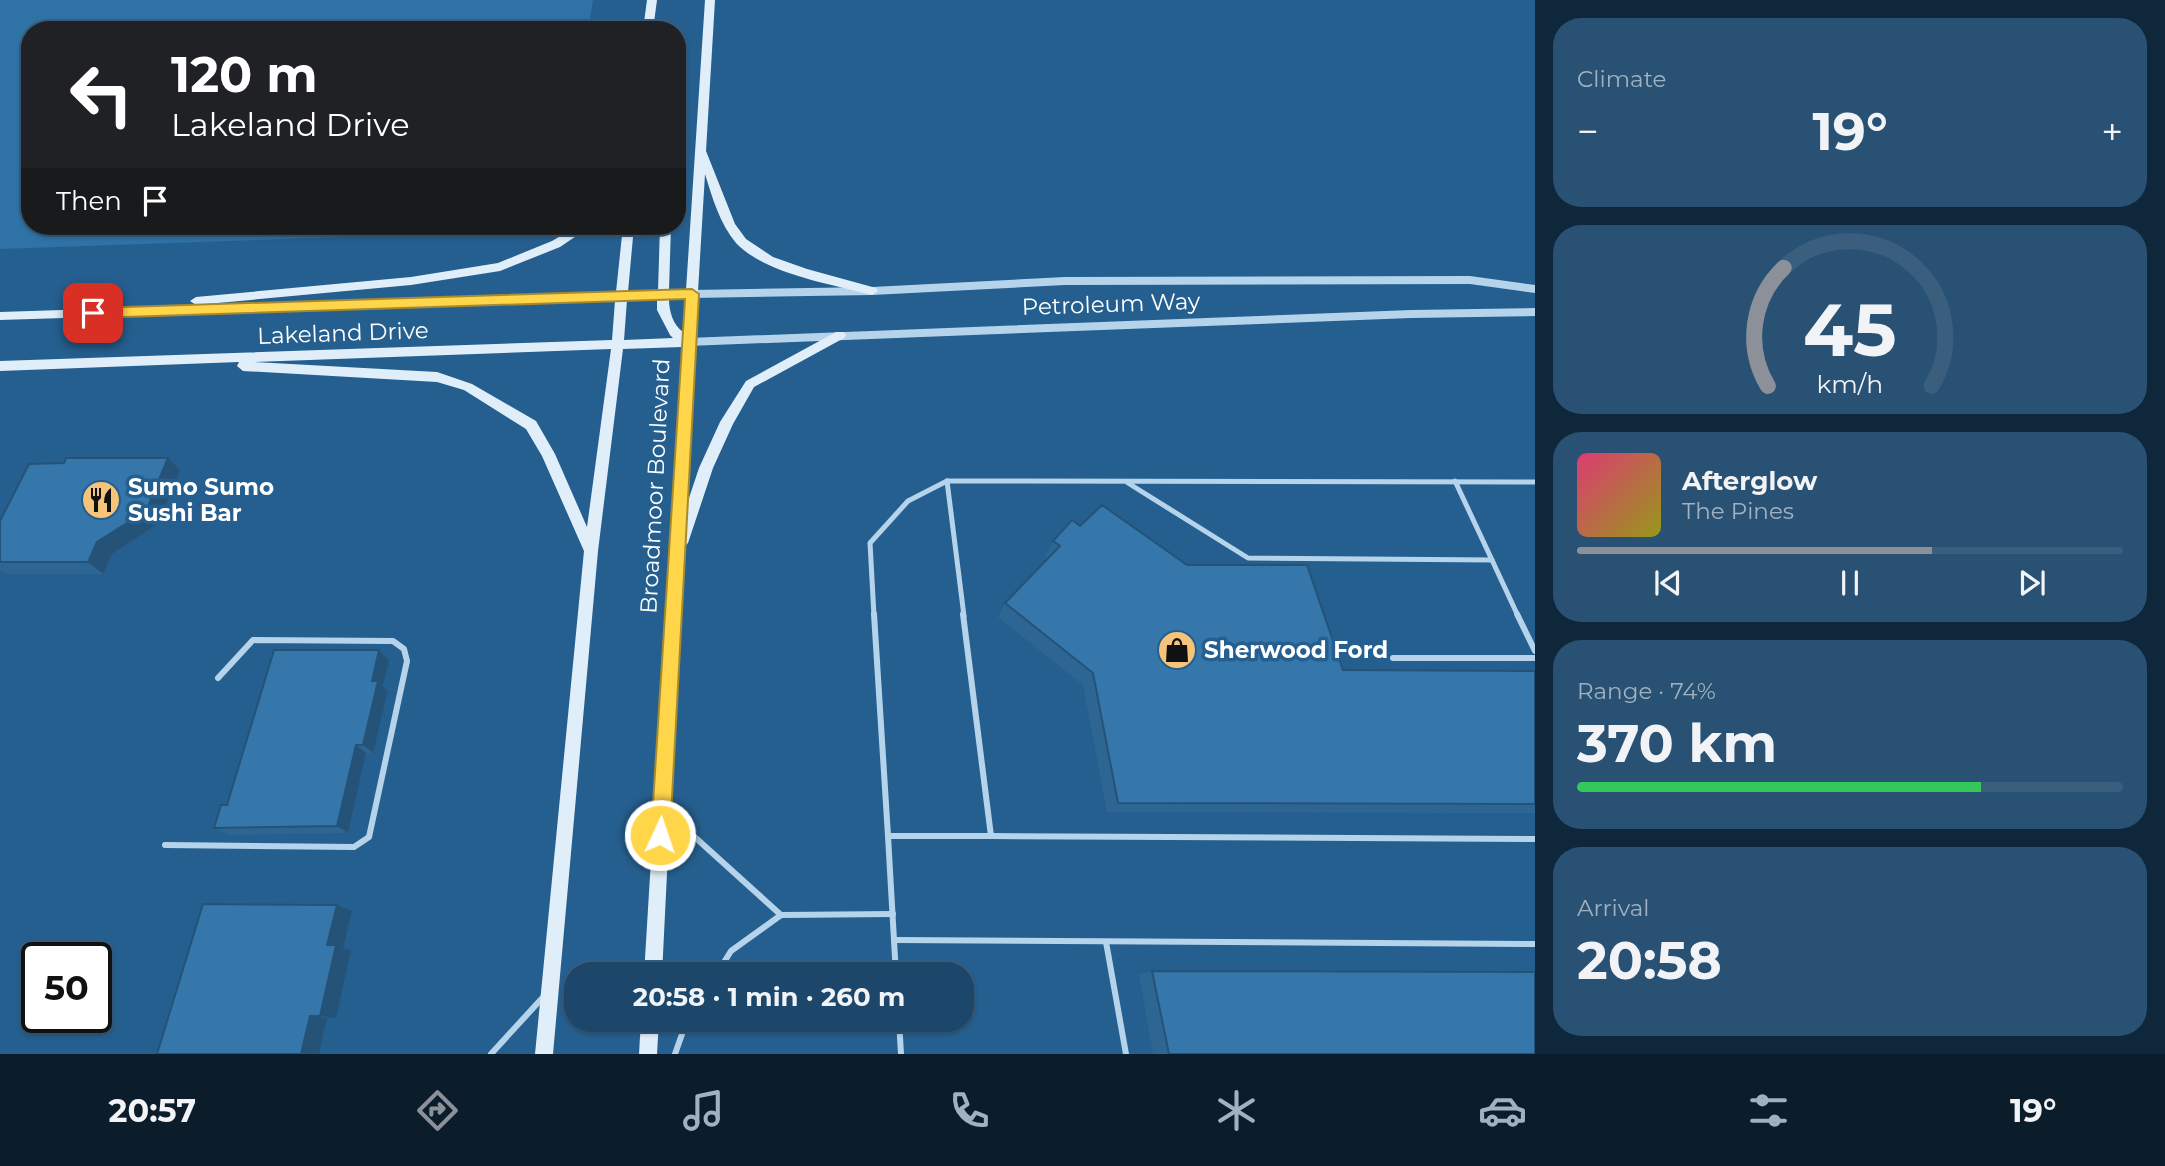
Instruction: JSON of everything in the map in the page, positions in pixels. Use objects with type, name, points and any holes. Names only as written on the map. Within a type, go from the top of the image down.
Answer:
[{"type":"main road","points":[[651,21],[652,0]]},
{"type":"main road","name":"Broadmoor Boulevard","points":[[654,962],[675,561],[710,0]]},
{"type":"main road","points":[[701,149],[724,210],[741,241],[757,252],[790,267],[873,290]]},
{"type":"main road","points":[[38,315],[411,281],[487,269],[531,256],[572,235]]},
{"type":"main road","name":"Broadmoor Boulevard","points":[[544,1054],[591,551],[618,345],[627,235]]},
{"type":"main road","points":[[665,235],[663,310],[674,332],[688,342]]},
{"type":"main road","name":"Lakeland Drive","points":[[0,316],[692,294]]},
{"type":"main road","points":[[675,561],[706,468],[727,422],[750,384],[840,335]]},
{"type":"main road","name":"Lakeland Drive","points":[[0,366],[688,342]]},
{"type":"main road","points":[[158,360],[437,377],[468,387],[531,425],[548,454],[591,551]]},
{"type":"main road","points":[[648,1054],[649,1032]]},
{"type":"street","name":"Petroleum Way","points":[[692,294],[873,290],[1065,281],[1470,280],[1535,289]]},
{"type":"street","name":"Petroleum Way","points":[[688,342],[1411,314],[1535,312]]},
{"type":"lane","points":[[895,962],[870,543],[908,501],[947,481],[1535,482]]},
{"type":"lane","points":[[947,481],[991,836]]},
{"type":"lane","points":[[1455,481],[1535,651]]},
{"type":"lane","points":[[1126,482],[1248,558],[1492,560]]},
{"type":"lane","points":[[164,845],[354,847],[369,837],[407,661],[404,649],[393,641],[253,640],[218,678]]},
{"type":"lane","points":[[1393,658],[1535,658]]},
{"type":"lane","points":[[662,808],[781,915]]},
{"type":"lane","points":[[888,836],[1535,839]]},
{"type":"lane","points":[[724,962],[731,951],[781,915],[893,915]]},
{"type":"lane","points":[[894,940],[1535,944]]},
{"type":"lane","points":[[1106,942],[1126,1054]]},
{"type":"lane","points":[[491,1054],[550,990]]},
{"type":"lane","points":[[675,1054],[683,1032]]},
{"type":"lane","points":[[900,1032],[901,1054]]},
{"type":"shaded area","points":[[0,0],[593,0],[590,21],[21,21],[21,235],[397,235],[0,249]]},
{"type":"building","name":"Sumo Sumo Sushi Bar","points":[[66,458],[168,458],[146,511],[97,542],[88,562],[0,562],[0,521],[29,464],[64,463]]},
{"type":"building","name":"Sherwood Ford","points":[[1102,505],[1187,565],[1307,565],[1343,670],[1535,671],[1535,804],[1118,803],[1093,673],[1005,603],[1060,546],[1053,541],[1072,520],[1080,526]]},
{"type":"building","points":[[274,650],[379,650],[372,681],[378,681],[363,745],[356,745],[337,826],[214,828],[221,805],[227,805]]},
{"type":"building","points":[[203,904],[337,905],[327,945],[336,945],[320,1016],[310,1016],[301,1054],[157,1054]]},
{"type":"building","points":[[1152,971],[1535,972],[1535,1054],[1169,1054]]},
{"type":"place","name":"Sumo Sumo Sushi Bar","points":[[101,500]]},
{"type":"place","name":"Sherwood Ford","points":[[1177,650]]},
{"type":"route","points":[[93,313],[692,294],[660,835]]}]
